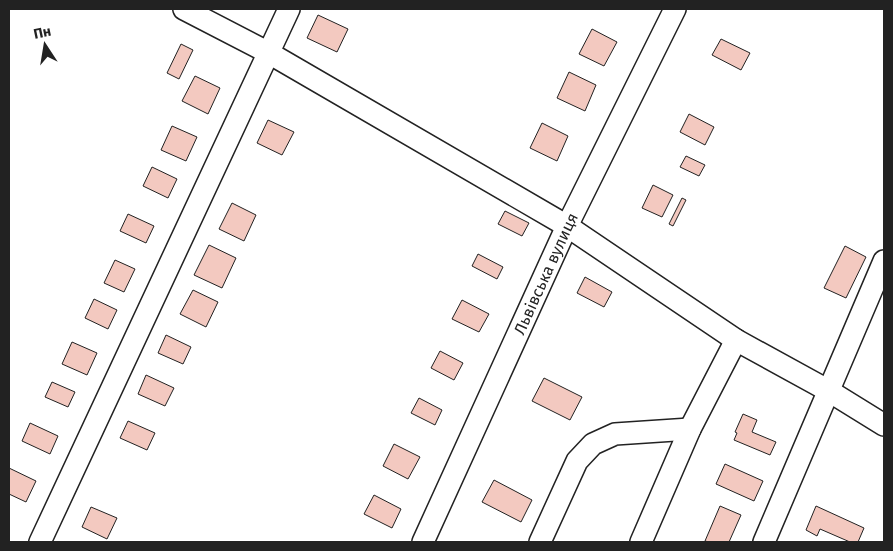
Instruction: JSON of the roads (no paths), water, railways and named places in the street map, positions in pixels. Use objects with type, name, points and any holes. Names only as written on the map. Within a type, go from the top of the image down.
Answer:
[{"type":"street","points":[[184,9],[269,53],[567,226],[736,340],[829,391],[884,425]]},
{"type":"street","points":[[40,542],[290,9]]},
{"type":"street","name":"Львівська вулиця","points":[[423,542],[567,226],[675,9]]},
{"type":"street","points":[[764,542],[884,261]]},
{"type":"street","points":[[641,542],[690,429],[736,340]]},
{"type":"street","points":[[540,542],[577,461],[593,444],[615,434],[690,429]]}]
